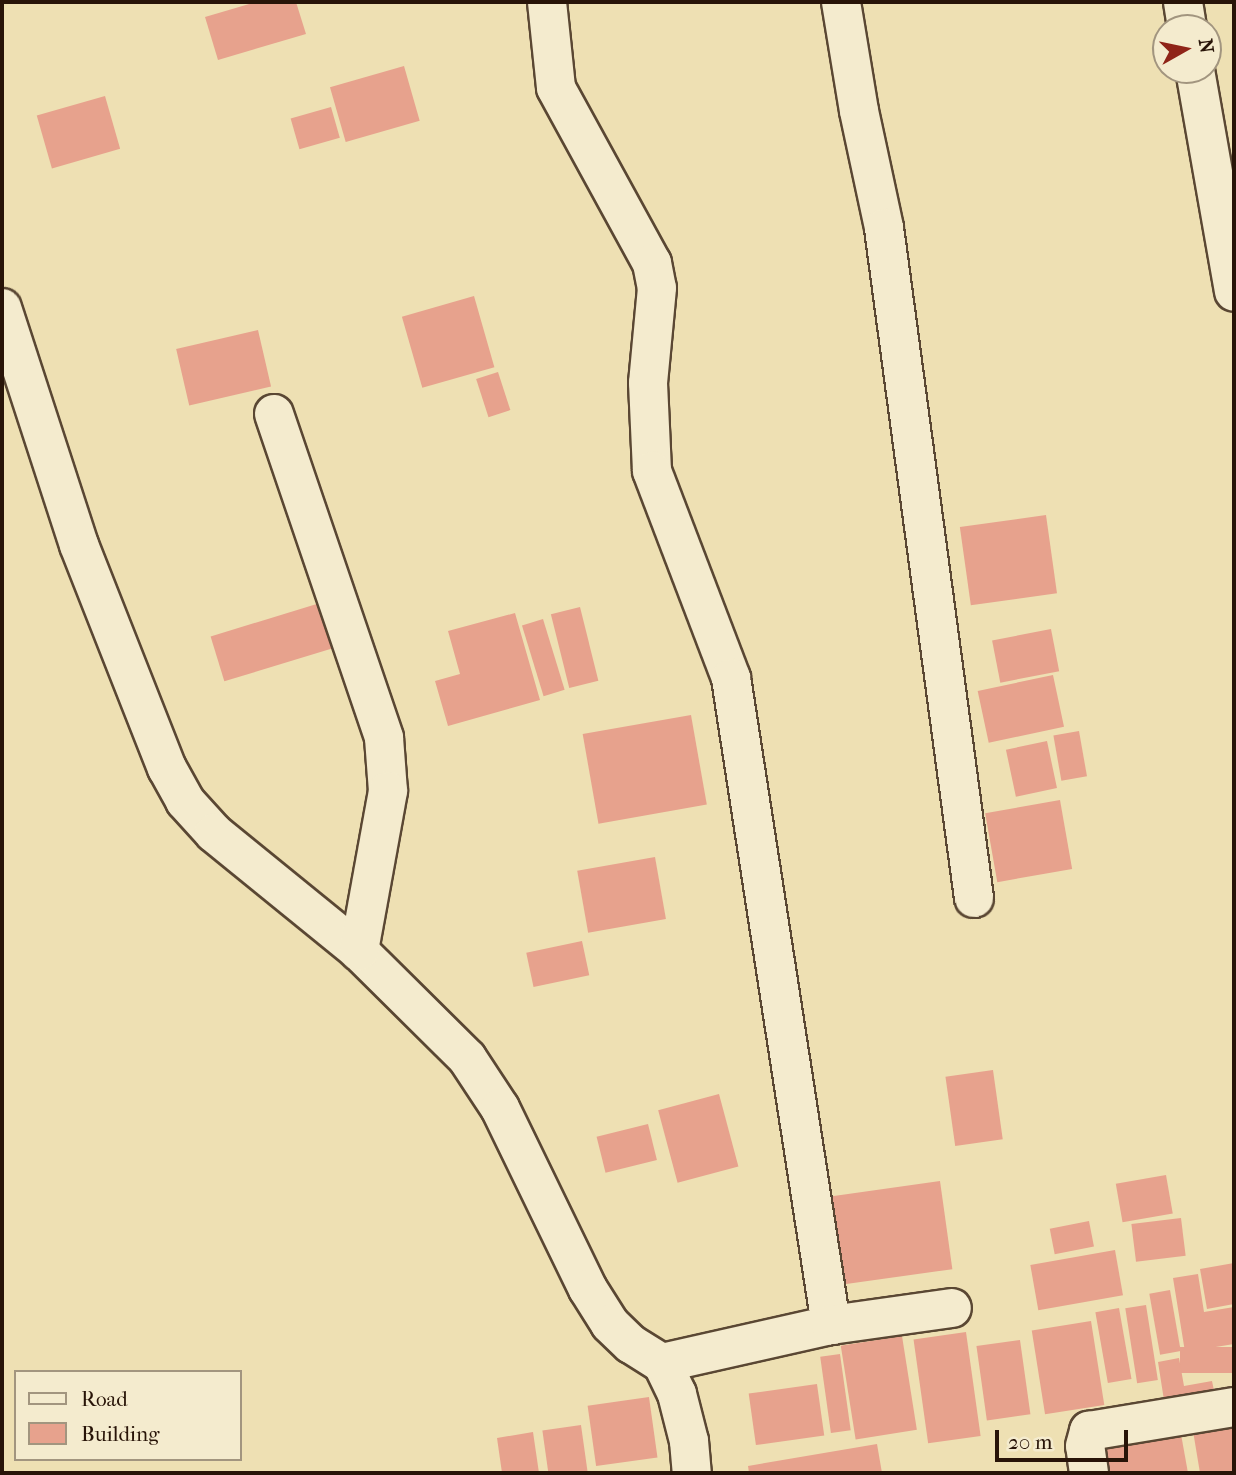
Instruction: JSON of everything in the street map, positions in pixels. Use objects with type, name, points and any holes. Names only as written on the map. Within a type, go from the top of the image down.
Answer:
[{"type":"street","points":[[547,2],[556,88],[652,263],[657,288],[648,383],[652,471],[731,678],[831,1325]]},
{"type":"street","points":[[841,2],[859,111],[884,228],[974,898]]},
{"type":"street","points":[[1197,84],[1234,292]]},
{"type":"street","points":[[2,308],[79,545],[167,768],[185,801],[214,833],[359,951],[467,1058],[500,1108],[588,1289],[610,1324],[631,1344],[662,1363],[677,1394],[689,1441],[692,1473]]},
{"type":"street","points":[[274,414],[384,738],[388,791],[359,951]]},
{"type":"street","points":[[662,1363],[831,1325],[952,1308]]},
{"type":"street","points":[[1089,1473],[1085,1446],[1088,1431],[1234,1407]]},
{"type":"building","points":[[256,2],[296,2],[306,34],[218,60],[205,17]]},
{"type":"building","points":[[404,66],[420,121],[346,142],[330,87]]},
{"type":"building","points":[[105,96],[120,149],[52,168],[37,116]]},
{"type":"building","points":[[331,107],[340,138],[299,149],[291,119]]},
{"type":"building","points":[[474,296],[494,367],[422,388],[402,317]]},
{"type":"building","points":[[258,330],[271,387],[189,405],[176,349]]},
{"type":"building","points":[[498,372],[510,410],[488,417],[476,379]]},
{"type":"building","points":[[1046,515],[1057,593],[971,605],[960,527]]},
{"type":"building","points":[[333,599],[347,644],[224,681],[211,636]]},
{"type":"building","points":[[580,607],[598,681],[569,688],[551,614]]},
{"type":"building","points":[[515,613],[540,700],[448,726],[435,681],[460,674],[448,631]]},
{"type":"building","points":[[543,619],[565,690],[544,696],[522,625]]},
{"type":"building","points":[[1051,629],[1059,671],[1000,683],[992,640]]},
{"type":"building","points":[[1053,675],[1064,727],[989,743],[978,691]]},
{"type":"building","points":[[691,715],[707,805],[598,824],[583,734]]},
{"type":"building","points":[[1079,731],[1087,776],[1061,781],[1053,736]]},
{"type":"building","points":[[1047,741],[1057,788],[1016,797],[1006,750]]},
{"type":"building","points":[[1060,800],[1072,869],[997,882],[985,813]]},
{"type":"building","points":[[655,857],[666,919],[588,933],[577,871]]},
{"type":"building","points":[[582,941],[589,975],[534,987],[526,953]]},
{"type":"building","points":[[993,1070],[1003,1139],[955,1146],[945,1077]]},
{"type":"building","points":[[719,1094],[738,1166],[678,1183],[658,1110]]},
{"type":"building","points":[[648,1124],[657,1160],[606,1173],[597,1137]]},
{"type":"building","points":[[1166,1175],[1173,1213],[1123,1222],[1116,1184]]},
{"type":"building","points":[[940,1181],[952,1269],[844,1284],[832,1196]]},
{"type":"building","points":[[1181,1218],[1186,1256],[1136,1262],[1131,1224]]},
{"type":"building","points":[[1089,1221],[1094,1247],[1055,1254],[1050,1229]]},
{"type":"building","points":[[1115,1250],[1123,1295],[1038,1310],[1030,1265]]},
{"type":"building","points":[[1234,1263],[1234,1304],[1207,1309],[1200,1269]]},
{"type":"building","points":[[1198,1274],[1204,1312],[1234,1307],[1234,1344],[1185,1352],[1173,1278]]},
{"type":"building","points":[[1170,1290],[1181,1351],[1160,1355],[1149,1294]]},
{"type":"building","points":[[1146,1305],[1158,1380],[1137,1383],[1125,1308]]},
{"type":"building","points":[[1119,1308],[1132,1379],[1108,1383],[1095,1312]]},
{"type":"building","points":[[1091,1321],[1104,1405],[1045,1414],[1032,1330]]},
{"type":"building","points":[[966,1332],[981,1436],[928,1443],[914,1339]]},
{"type":"building","points":[[902,1336],[917,1430],[856,1440],[841,1346]]},
{"type":"building","points":[[1020,1340],[1030,1414],[987,1420],[976,1346]]},
{"type":"building","points":[[1180,1347],[1234,1347],[1234,1373],[1180,1373]]},
{"type":"building","points":[[840,1354],[851,1430],[831,1433],[820,1357]]},
{"type":"building","points":[[1179,1358],[1184,1386],[1212,1381],[1217,1405],[1166,1413],[1158,1362]]},
{"type":"building","points":[[817,1384],[824,1435],[756,1445],[749,1394]]},
{"type":"building","points":[[649,1397],[657,1457],[596,1466],[588,1406]]},
{"type":"building","points":[[1234,1418],[1234,1473],[1200,1473],[1192,1425]]},
{"type":"building","points":[[1179,1423],[1188,1473],[1102,1473],[1096,1436]]},
{"type":"building","points":[[581,1425],[588,1473],[548,1473],[542,1430]]},
{"type":"building","points":[[533,1432],[539,1473],[502,1473],[497,1438]]},
{"type":"building","points":[[877,1444],[882,1473],[749,1473],[748,1466]]}]
